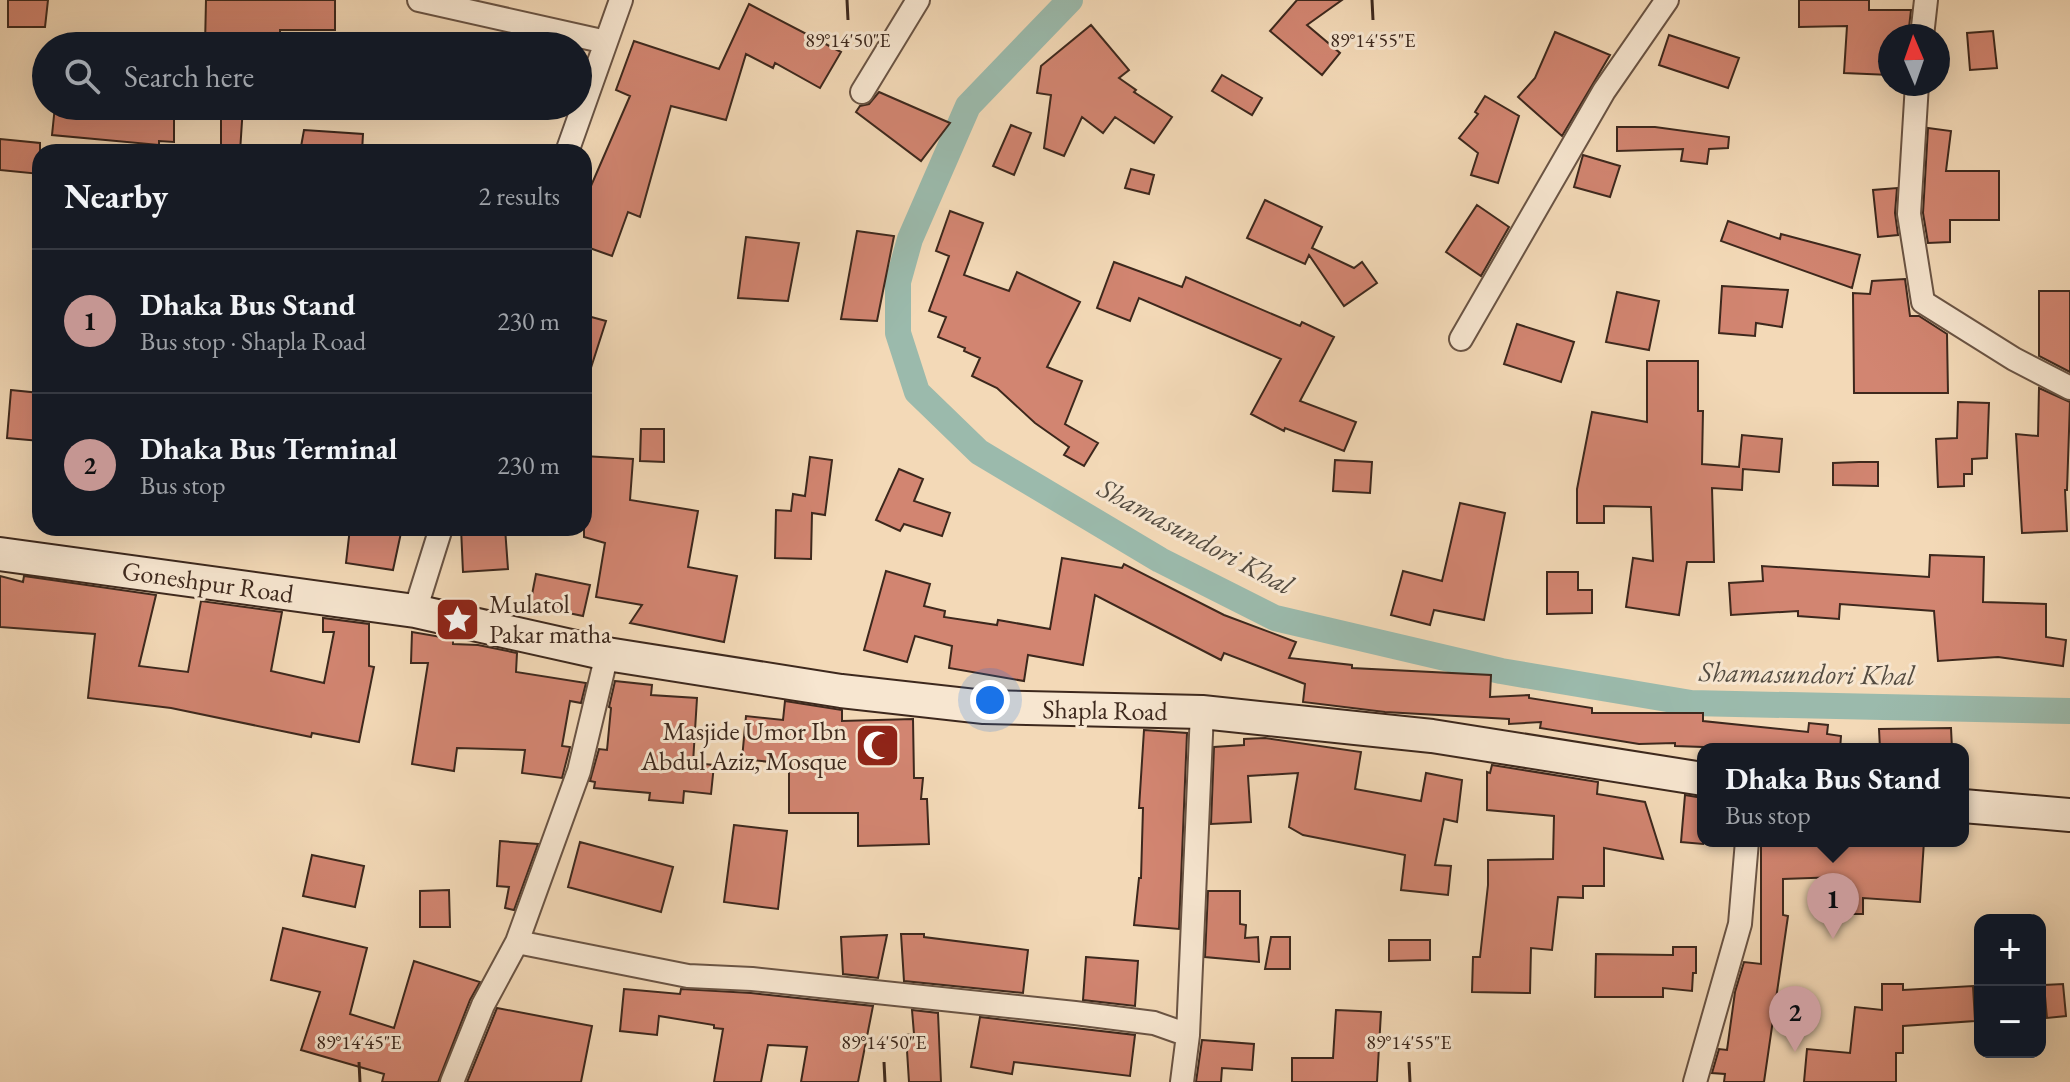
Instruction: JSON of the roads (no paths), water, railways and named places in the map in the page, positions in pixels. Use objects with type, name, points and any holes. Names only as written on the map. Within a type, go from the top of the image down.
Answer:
[{"type":"street","points":[[419,0],[561,32]]},
{"type":"street","points":[[592,81],[621,0]]},
{"type":"street","points":[[862,92],[918,0]]},
{"type":"street","points":[[1461,339],[1604,91],[1667,0]]},
{"type":"street","points":[[1923,24],[1926,0]]},
{"type":"street","points":[[592,39],[606,42]]},
{"type":"street","points":[[1916,96],[1909,214],[1923,302],[2014,359],[2070,388]]},
{"type":"street","points":[[570,144],[578,120]]},
{"type":"street","points":[[415,611],[438,536]]},
{"type":"street","name":"Goneshpur Road","points":[[0,554],[415,611]]},
{"type":"street","name":"Shapla Road","points":[[415,611],[607,654],[841,691],[984,707],[1202,712],[1432,736],[1697,778]]},
{"type":"street","points":[[452,1082],[483,1005],[517,942],[579,771],[607,654]]},
{"type":"street","points":[[1182,1082],[1188,1035],[1202,712]]},
{"type":"street","points":[[1969,807],[2070,815]]},
{"type":"street","points":[[1695,1082],[1740,924],[1746,847]]},
{"type":"street","points":[[517,942],[688,976],[752,979],[1075,1013],[1154,1023],[1188,1035]]},
{"type":"waterway","name":"Shamasundori Khal","points":[[1070,0],[968,106],[910,239],[898,282],[898,333],[917,392],[979,452],[1160,560],[1275,618],[1501,671],[1691,703],[2070,711]]},
{"type":"place","name":"Mulatol Pakar matha","points":[[458,619]]},
{"type":"place","name":"Masjide Umor Ibn Abdul Aziz, Mosque","points":[[878,746]]},
{"type":"place","name":"Dhaka Bus Stand","points":[[1833,939]]},
{"type":"place","name":"Dhaka Bus Terminal","points":[[1795,1052]]}]
